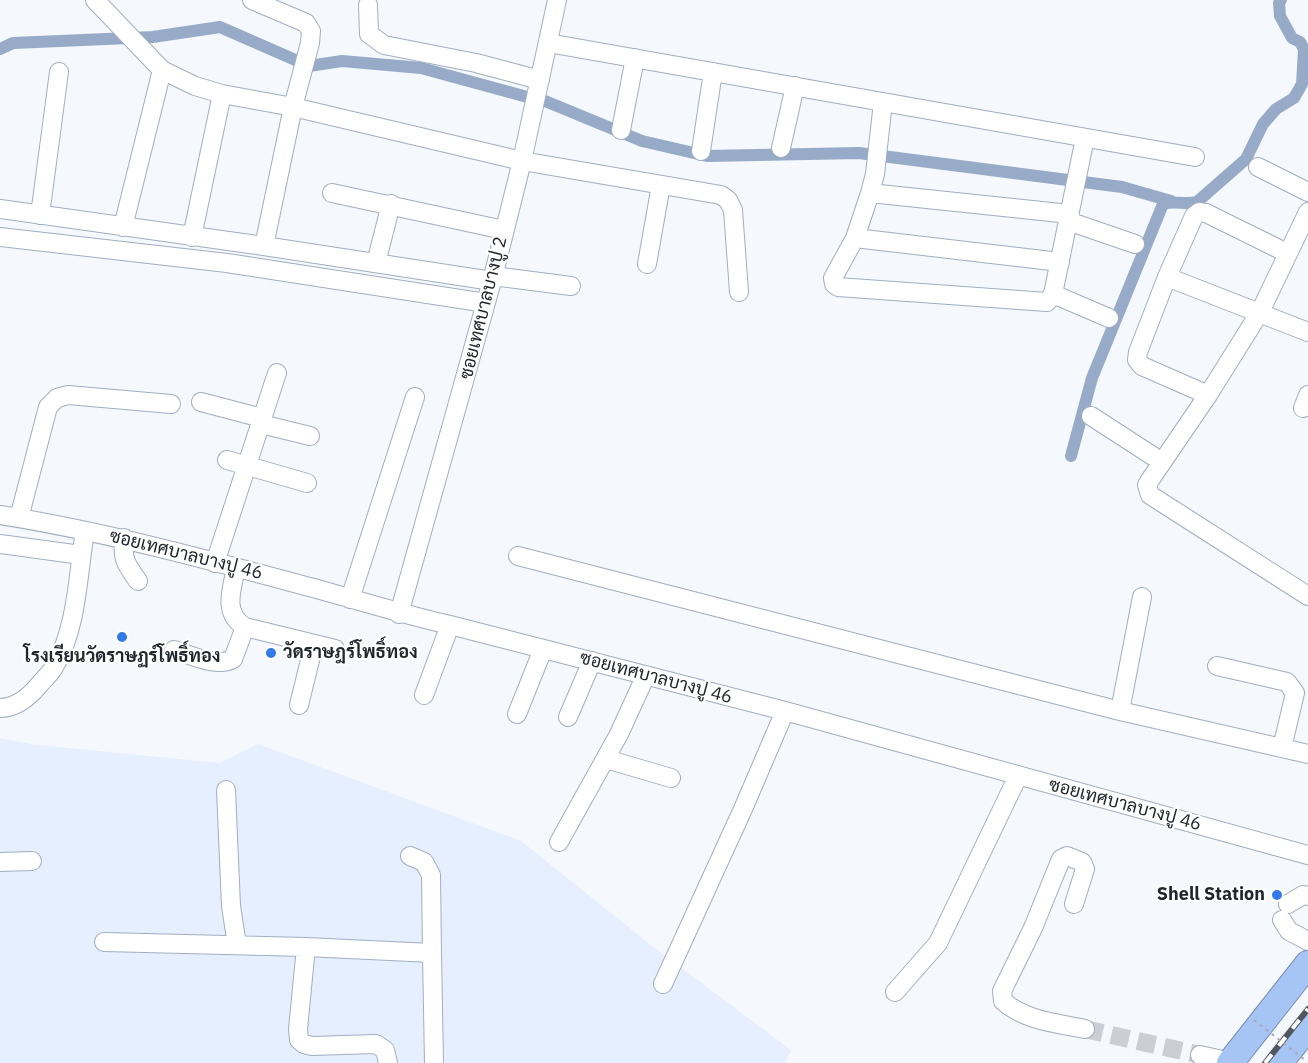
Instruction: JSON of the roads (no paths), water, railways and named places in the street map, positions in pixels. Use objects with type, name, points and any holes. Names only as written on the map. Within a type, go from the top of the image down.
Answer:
[{"type":"highway","points":[[1230,1063],[1308,964]]},
{"type":"highway","points":[[1279,1063],[1308,1027]]},
{"type":"street","points":[[252,0],[282,6],[306,23],[311,31],[264,246]]},
{"type":"street","name":"ซอยเทศบาลบางปู 2","points":[[399,614],[493,278],[522,161],[557,0]]},
{"type":"street","points":[[101,1],[162,70],[195,86],[522,161],[721,195],[728,200],[733,210],[739,292]]},
{"type":"street","points":[[368,5],[369,34],[384,45],[476,63],[540,80]]},
{"type":"street","points":[[548,43],[1195,157]]},
{"type":"street","points":[[621,130],[635,58]]},
{"type":"street","points":[[123,227],[162,70]]},
{"type":"street","points":[[40,215],[59,72]]},
{"type":"street","points":[[701,151],[713,72]]},
{"type":"street","points":[[781,148],[795,86]]},
{"type":"street","points":[[192,237],[222,94]]},
{"type":"street","points":[[883,102],[875,174],[855,238],[833,278],[834,284],[838,287],[1043,303],[1051,300],[1085,138]]},
{"type":"street","points":[[1258,166],[1308,192]]},
{"type":"street","points":[[647,264],[661,185]]},
{"type":"street","points":[[332,193],[504,230]]},
{"type":"street","points":[[870,193],[1069,218],[1135,244]]},
{"type":"street","points":[[376,263],[391,204]]},
{"type":"street","points":[[0,209],[376,263],[571,286]]},
{"type":"street","points":[[1208,395],[1142,366],[1137,360],[1167,277],[1194,216],[1199,212],[1206,213],[1287,253]]},
{"type":"street","points":[[1308,212],[1260,312],[1208,395],[1147,485],[1150,495],[1308,596]]},
{"type":"street","points":[[0,237],[227,263],[486,303]]},
{"type":"street","points":[[855,238],[1060,262]]},
{"type":"street","points":[[1167,277],[1308,332]]},
{"type":"street","points":[[1053,294],[1109,318]]},
{"type":"street","points":[[215,562],[277,373]]},
{"type":"street","points":[[19,518],[48,407],[57,398],[68,395],[171,404]]},
{"type":"street","points":[[350,598],[415,397]]},
{"type":"street","points":[[201,402],[310,436]]},
{"type":"street","points":[[1091,417],[1162,462]]},
{"type":"street","points":[[227,460],[307,483]]},
{"type":"street","name":"ซอยเทศบาลบางปู 46","points":[[0,515],[124,538],[350,598],[399,614],[592,660],[785,711],[1308,855]]},
{"type":"street","points":[[0,708],[6,708],[28,698],[54,667],[67,640],[85,531]]},
{"type":"street","points":[[124,538],[122,555],[138,581]]},
{"type":"street","points":[[0,544],[81,555]]},
{"type":"street","points":[[518,556],[1120,711],[1308,754]]},
{"type":"street","points":[[236,568],[229,600],[237,622],[245,627],[335,649]]},
{"type":"street","points":[[1120,711],[1142,597]]},
{"type":"street","points":[[424,695],[450,625]]},
{"type":"street","points":[[174,650],[218,663],[227,663],[233,659],[245,627]]},
{"type":"street","points":[[299,705],[314,644]]},
{"type":"street","points":[[517,714],[543,649]]},
{"type":"street","points":[[568,717],[592,660]]},
{"type":"street","points":[[1217,666],[1287,682],[1292,687],[1294,693],[1282,748]]},
{"type":"street","points":[[559,842],[606,759],[646,675]]},
{"type":"street","points":[[663,984],[785,711]]},
{"type":"street","points":[[606,759],[671,778]]},
{"type":"street","points":[[895,992],[938,943],[1018,776]]},
{"type":"street","points":[[226,790],[231,906],[237,945]]},
{"type":"street","points":[[410,856],[424,862],[431,875],[434,1063]]},
{"type":"street","points":[[1074,904],[1085,869],[1082,862],[1066,856],[1061,859],[1033,928],[1002,991],[1003,1001],[1010,1008],[1030,1018],[1085,1029]]},
{"type":"street","points":[[0,862],[32,861]]},
{"type":"street","points":[[1308,896],[1303,895],[1285,912],[1289,931],[1308,941]]},
{"type":"street","points":[[104,942],[306,946],[432,953]]},
{"type":"street","points":[[306,946],[298,1029],[299,1040],[312,1046],[376,1044],[385,1050],[388,1063]]},
{"type":"street","points":[[1200,1055],[1230,1063]]},
{"type":"waterway","points":[[1071,456],[1092,378],[1163,204],[1197,202],[1246,159],[1263,124],[1276,109],[1294,98],[1302,84],[1304,49],[1300,42],[1292,38],[1280,16],[1279,3],[1281,0]]},
{"type":"waterway","points":[[0,49],[13,43],[153,37],[220,27],[309,66],[342,61],[421,68],[531,98]]},
{"type":"waterway","points":[[545,101],[642,141],[707,156],[859,153],[1122,187],[1171,201]]},
{"type":"tunnel","points":[[1085,1029],[1200,1055]]},
{"type":"railway","points":[[1265,1063],[1308,1009]]},
{"type":"place","name":"โรงเรียนวัดราษฏร์โพธิ์ทอง","points":[[122,637]]},
{"type":"place","name":"วัดราษฎร์โพธิ์ทอง","points":[[271,653]]},
{"type":"place","name":"Shell Station","points":[[1277,895]]}]
